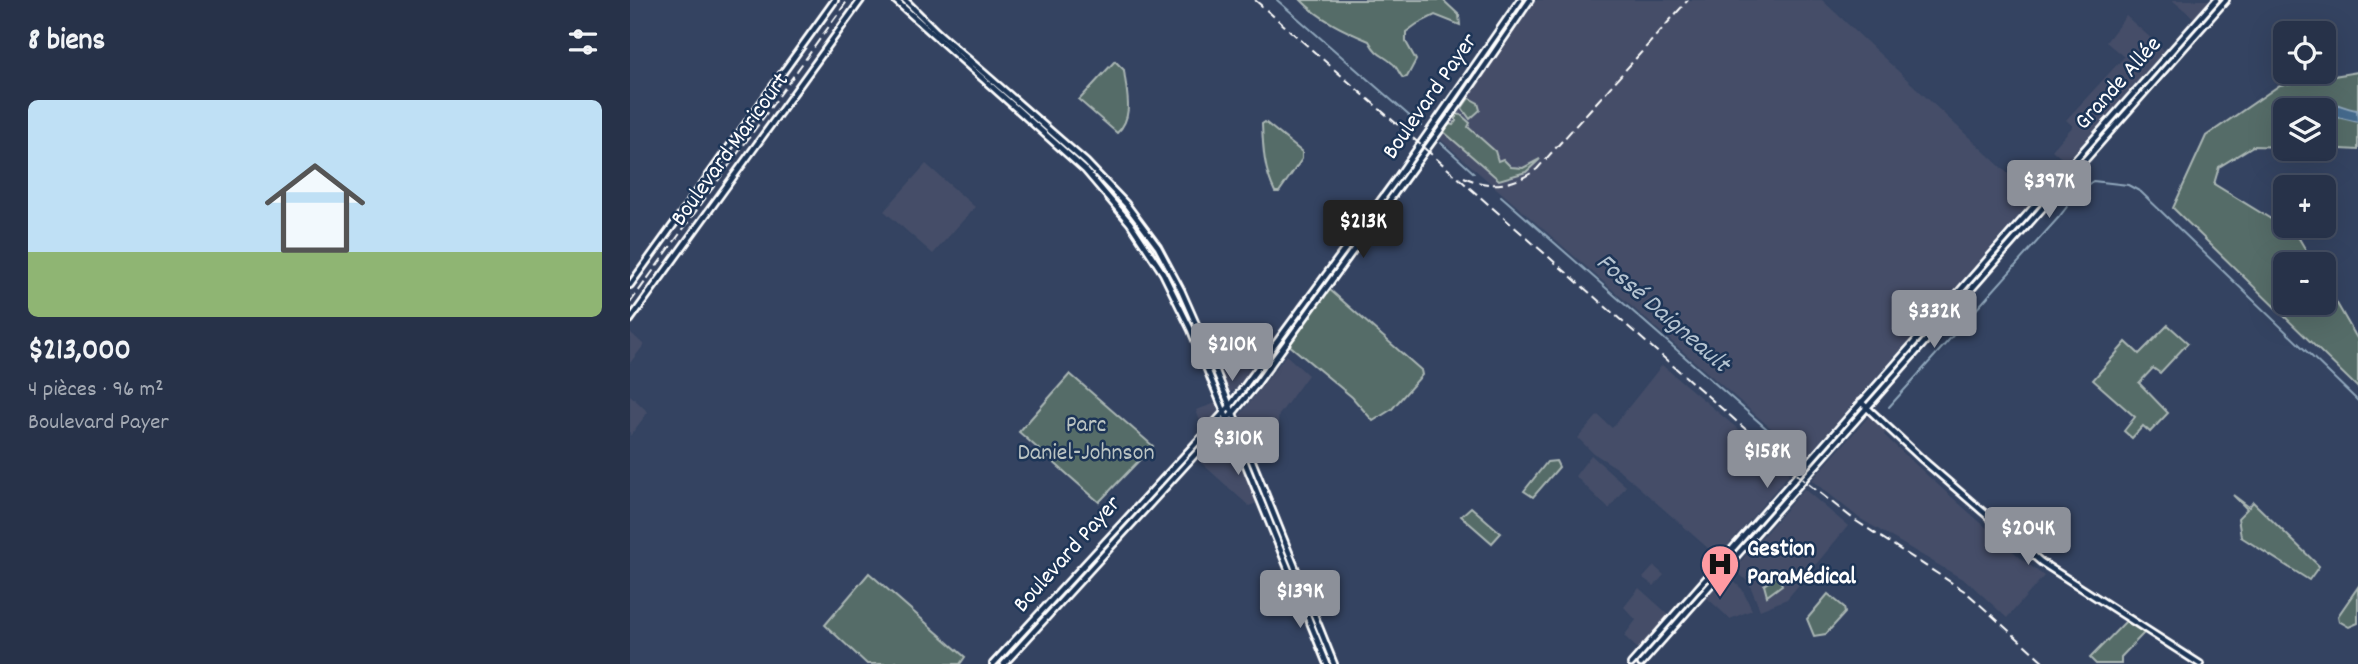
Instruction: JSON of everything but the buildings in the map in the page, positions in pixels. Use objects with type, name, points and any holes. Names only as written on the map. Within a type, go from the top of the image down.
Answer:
[{"type":"main road","points":[[630,285],[835,0]]},
{"type":"main road","name":"Boulevard Maricourt","points":[[630,320],[861,0]]},
{"type":"main road","points":[[895,0],[904,2],[1086,162],[1126,204],[1158,247],[1181,290],[1233,413],[1334,664]]},
{"type":"main road","name":"Boulevard Payer","points":[[993,664],[1230,406],[1396,178],[1520,0]]},
{"type":"main road","name":"Boulevard Payer","points":[[1004,664],[1227,421],[1403,183],[1530,0]]},
{"type":"main road","name":"Grande Allée","points":[[1632,664],[2216,0]]},
{"type":"main road","name":"Grande Allée","points":[[1642,664],[2226,0]]},
{"type":"main road","points":[[904,2],[1084,170],[1130,223],[1174,292],[1191,330],[1327,664]]},
{"type":"main road","points":[[1396,178],[1403,183]]},
{"type":"main road","points":[[1254,375],[1260,379]]},
{"type":"main road","points":[[1861,402],[1923,460],[2041,562],[2200,664]]},
{"type":"main road","points":[[1216,432],[1223,431],[1235,438]]},
{"type":"main road","points":[[1258,494],[1265,491]]},
{"type":"shaded area","points":[[1536,0],[1822,0],[2034,198],[1805,458],[1440,139]]},
{"type":"shaded area","points":[[2172,0],[2209,0],[2194,18]]},
{"type":"shaded area","points":[[2126,16],[2163,49],[2163,52],[2066,162],[2052,150],[2073,126],[2066,120],[2124,57],[2106,42]]},
{"type":"shaded area","points":[[2336,104],[2357,110],[2358,122],[2336,117]]},
{"type":"shaded area","points":[[926,164],[975,207],[933,254],[884,211]]},
{"type":"shaded area","points":[[630,332],[644,345],[630,363]]},
{"type":"shaded area","points":[[1286,355],[1308,375],[1279,415],[1280,432],[1250,444],[1240,415]]},
{"type":"shaded area","points":[[1235,356],[1250,371],[1235,390],[1230,392],[1226,390],[1216,364]]},
{"type":"shaded area","points":[[1662,365],[1790,473],[1718,557],[1617,468],[1593,453],[1578,438],[1598,415],[1612,428]]},
{"type":"shaded area","points":[[630,395],[648,412],[630,436]]},
{"type":"shaded area","points":[[1216,403],[1218,411],[1203,429],[1196,410]]},
{"type":"shaded area","points":[[1870,415],[1886,431],[1884,435],[1928,476],[2044,576],[2007,618],[1969,583],[1859,518],[1812,480]]},
{"type":"shaded area","points":[[1221,432],[1229,435],[1257,503],[1249,506],[1197,459]]},
{"type":"shaded area","points":[[1591,455],[1626,486],[1609,509],[1575,476]]},
{"type":"shaded area","points":[[1804,489],[1848,526],[1787,599],[1760,610],[1749,583],[1734,569]]},
{"type":"shaded area","points":[[1654,566],[1664,575],[1654,586],[1643,578]]},
{"type":"shaded area","points":[[1724,576],[1729,577],[1742,589],[1752,610],[1730,619],[1706,597]]},
{"type":"shaded area","points":[[1639,588],[1667,613],[1667,616],[1639,650],[1624,636],[1636,620],[1624,607]]},
{"type":"green space","points":[[1301,0],[1443,0],[1459,15],[1460,25],[1435,15],[1406,32],[1406,42],[1416,60],[1407,77],[1403,78],[1394,64],[1377,52],[1369,41],[1324,19]]},
{"type":"green space","points":[[1115,61],[1124,70],[1128,103],[1126,119],[1117,133],[1079,100]]},
{"type":"green space","points":[[2358,72],[2358,150],[2336,149],[2336,98],[2273,98],[2273,147],[2253,146],[2219,167],[2214,184],[2273,220],[2273,238],[2299,238],[2307,252],[2273,252],[2273,305],[2173,208],[2206,136],[2280,85],[2336,84],[2336,76]]},
{"type":"green space","points":[[1469,98],[1478,103],[1480,110],[1470,119],[1462,108]]},
{"type":"green space","points":[[1456,114],[1470,123],[1468,127],[1495,151],[1498,161],[1503,159],[1511,167],[1523,168],[1540,159],[1526,172],[1499,180],[1444,132],[1449,124],[1453,125],[1456,121]]},
{"type":"green space","points":[[1265,122],[1302,152],[1302,159],[1279,192],[1275,192],[1266,167],[1262,124]]},
{"type":"green space","points":[[1329,289],[1421,370],[1422,375],[1392,409],[1373,421],[1352,397],[1288,344]]},
{"type":"green space","points":[[2336,302],[2358,340],[2358,388],[2283,315],[2336,315]]},
{"type":"green space","points":[[2168,325],[2188,343],[2160,373],[2153,368],[2139,383],[2168,413],[2150,432],[2143,426],[2132,438],[2124,431],[2135,417],[2093,380],[2126,342],[2139,354]]},
{"type":"green space","name":"Parc Daniel-Johnson","points":[[1070,374],[1153,446],[1099,502],[1019,432]]},
{"type":"green space","points":[[1556,461],[1559,467],[1533,497],[1524,491],[1547,462]]},
{"type":"green space","points":[[2233,495],[2249,507],[2253,502],[2319,566],[2309,580],[2241,537],[2238,518],[2247,509]]},
{"type":"green space","points":[[1471,507],[1501,533],[1492,543],[1461,516]]},
{"type":"green space","points":[[869,573],[965,657],[960,664],[867,664],[825,625]]},
{"type":"green space","points":[[1778,575],[1782,585],[1767,596],[1764,585]]},
{"type":"green space","points":[[2358,587],[2358,623],[2349,627],[2339,621],[2338,616]]},
{"type":"green space","points":[[1828,594],[1844,607],[1845,613],[1826,634],[1814,636],[1807,619]]},
{"type":"green space","points":[[2126,621],[2144,633],[2121,657],[2121,664],[2096,664],[2090,658]]},
{"type":"waterway","name":"Fossé Daigneault","points":[[1277,0],[1421,126]]},
{"type":"waterway","name":"Fossé Daigneault","points":[[1441,143],[1474,173]]},
{"type":"waterway","name":"Fossé Daigneault","points":[[1889,407],[2080,190],[2093,181],[2128,185],[2141,192],[2358,401]]},
{"type":"waterway","name":"Fossé Daigneault","points":[[1501,196],[1799,457]]},
{"type":"railway","points":[[630,303],[848,0]]},
{"type":"railway","points":[[1255,0],[1807,483],[1856,521],[1966,592],[2046,664]]},
{"type":"railway","points":[[1464,177],[1483,183],[1501,184],[1519,179],[1537,169],[1688,0]]},
{"type":"place","name":"Gestion ParaMédical","points":[[1720,598]]}]
